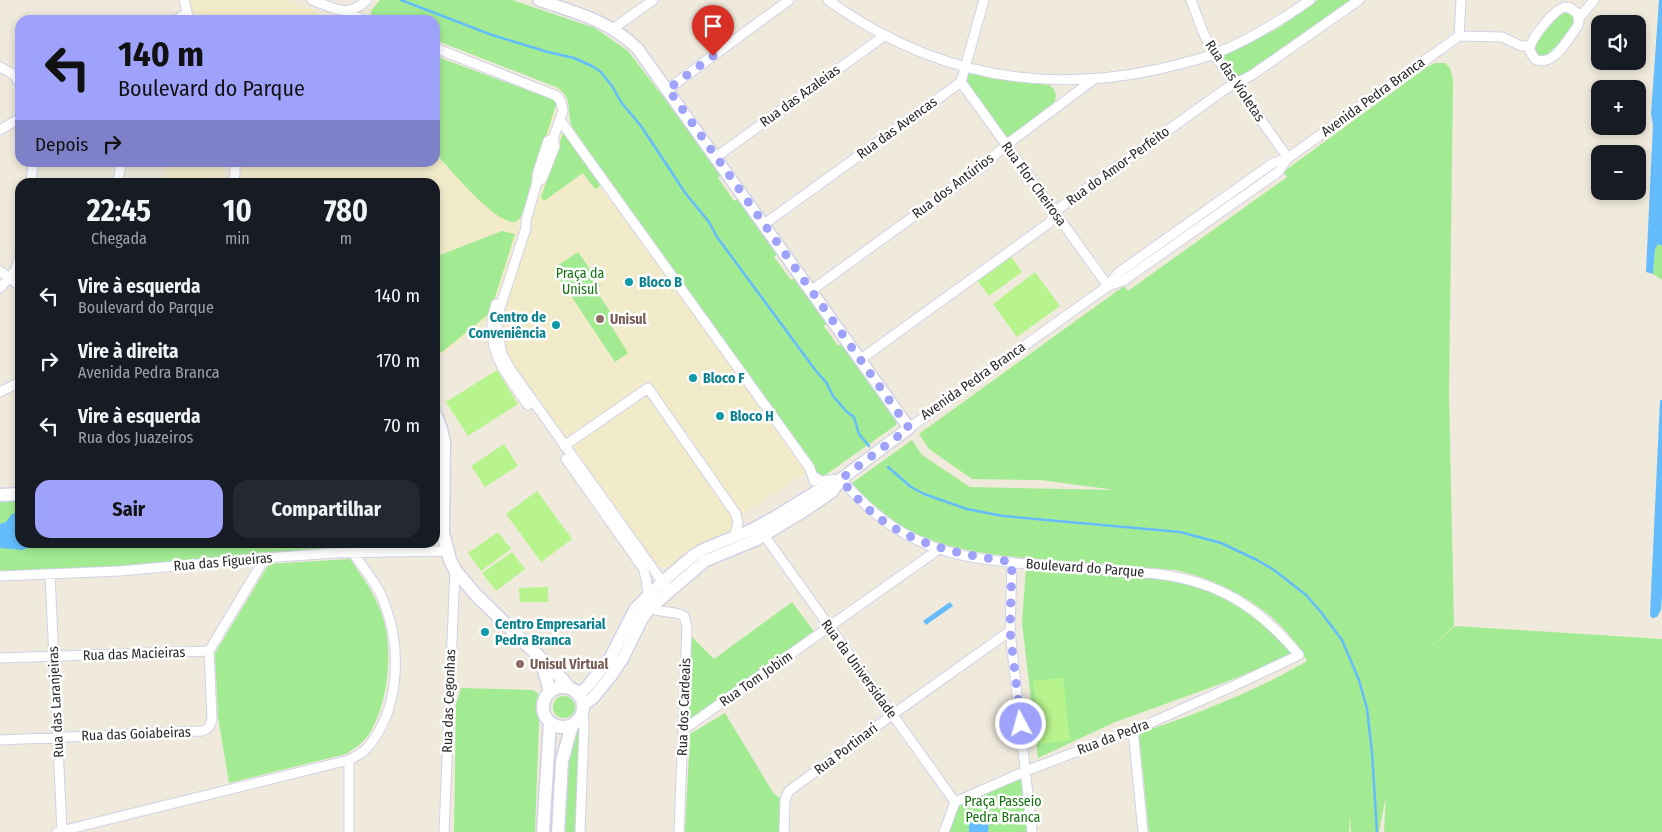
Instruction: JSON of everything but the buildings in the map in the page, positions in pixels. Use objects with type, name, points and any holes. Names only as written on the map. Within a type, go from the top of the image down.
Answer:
[{"type":"main road","points":[[440,426],[444,442],[443,533],[446,551],[455,570],[476,595],[562,679],[578,699],[577,721],[572,725],[560,727],[550,722],[543,707],[544,701],[550,692],[559,687],[578,699]]},
{"type":"main road","points":[[0,495],[15,494]]},
{"type":"main road","points":[[541,659],[550,692]]},
{"type":"main road","points":[[544,832],[550,722]]},
{"type":"main road","points":[[558,832],[562,760],[572,725]]},
{"type":"street","points":[[184,0],[188,15]]},
{"type":"street","points":[[312,0],[352,15]]},
{"type":"street","points":[[344,12],[355,9],[366,0]]},
{"type":"street","points":[[539,0],[597,20],[614,28],[637,48],[909,428]]},
{"type":"street","points":[[614,28],[653,0]]},
{"type":"street","points":[[668,89],[788,0]]},
{"type":"street","points":[[828,0],[884,36],[924,54],[965,67],[1040,80],[1112,78],[1170,67],[1214,54],[1264,30],[1310,0]]},
{"type":"street","points":[[961,82],[984,0]]},
{"type":"street","name":"Rua das Violetas","points":[[1191,0],[1214,54],[1288,158]]},
{"type":"street","name":"Rua do Amor-Perfeito","points":[[861,359],[1049,223],[1055,213],[1234,84],[1252,75],[1359,0]]},
{"type":"street","points":[[1461,0],[1459,36],[1502,37],[1521,46],[1530,46]]},
{"type":"street","points":[[1570,8],[1576,0]]},
{"type":"street","points":[[1579,18],[1594,0]]},
{"type":"street","points":[[1570,8],[1577,13],[1579,18],[1578,27],[1552,58],[1544,62],[1535,59],[1530,51],[1531,42],[1556,10],[1570,8]]},
{"type":"street","name":"Rua das Azaleias","points":[[716,157],[884,36]]},
{"type":"street","name":"Avenida Pedra Branca","points":[[578,699],[609,660],[630,617],[648,595],[704,549],[752,530],[841,479],[1108,286],[1118,273],[1175,232],[1272,163],[1288,158],[1459,36]]},
{"type":"street","points":[[440,50],[557,96],[562,102],[563,111],[554,139],[548,141],[537,175],[537,182],[526,220],[526,228],[498,314],[497,328],[502,354],[564,446],[669,592]]},
{"type":"street","points":[[0,67],[15,77]]},
{"type":"street","name":"Rua dos Antúrios","points":[[812,290],[983,166],[1006,145],[1093,80]]},
{"type":"street","name":"Rua Flor Cheirosa","points":[[961,82],[1108,286]]},
{"type":"street","name":"Rua das Avencas","points":[[764,224],[961,82]]},
{"type":"street","points":[[560,120],[806,463],[813,476],[814,493]]},
{"type":"street","points":[[0,130],[15,121]]},
{"type":"street","points":[[526,220],[521,225],[492,315],[491,329],[496,357],[503,370],[643,568],[648,595]]},
{"type":"street","points":[[0,288],[10,278],[15,269]]},
{"type":"street","points":[[0,271],[15,282]]},
{"type":"street","points":[[0,392],[15,384]]},
{"type":"street","points":[[564,446],[648,388],[736,514],[738,523],[734,537]]},
{"type":"street","points":[[813,476],[821,481],[841,479]]},
{"type":"street","name":"Avenida Pedra Branca","points":[[578,699],[593,698],[617,668],[642,619],[669,592],[705,562],[764,535],[804,511],[832,492],[841,479]]},
{"type":"street","name":"Boulevard do Parque","points":[[841,479],[862,503],[885,522],[917,541],[938,549],[1012,562],[1157,574],[1195,581],[1227,594],[1252,608],[1285,638],[1299,655]]},
{"type":"street","name":"Rua da Universidade","points":[[764,535],[955,802]]},
{"type":"street","name":"Rua Tom Jobim","points":[[683,730],[938,549]]},
{"type":"street","name":"Rua das Figueiras","points":[[0,576],[119,571],[265,558],[353,553],[446,551]]},
{"type":"street","points":[[59,831],[349,760],[364,752],[376,737],[386,716],[394,689],[396,658],[393,632],[385,603],[353,553]]},
{"type":"street","points":[[209,651],[265,558]]},
{"type":"street","points":[[1012,562],[1010,631],[1032,832]]},
{"type":"street","name":"Rua das Cegonhas","points":[[444,832],[455,570]]},
{"type":"street","name":"Rua das Laranjeiras","points":[[50,574],[58,738],[59,831]]},
{"type":"street","name":"Rua dos Cardeais","points":[[651,608],[662,612],[679,614],[684,616],[686,621],[679,832]]},
{"type":"street","name":"Rua Portinari","points":[[784,832],[785,800],[789,791],[1010,631]]},
{"type":"street","name":"Rua das Macieiras","points":[[0,658],[209,651]]},
{"type":"street","name":"Rua das Goiabeiras","points":[[0,740],[202,732],[210,727],[212,718],[209,651]]},
{"type":"street","name":"Rua da Pedra","points":[[955,802],[1026,771],[1133,730],[1299,655]]},
{"type":"street","points":[[578,699],[584,726],[580,832]]},
{"type":"street","points":[[1133,730],[1143,832]]},
{"type":"street","points":[[349,760],[349,832]]},
{"type":"street","points":[[944,832],[955,802]]},
{"type":"shaded area","points":[[188,0],[287,0],[327,15],[192,15]]},
{"type":"shaded area","name":"Unisul","points":[[440,58],[557,101],[554,115],[808,472],[736,518],[734,531],[672,567],[655,567],[504,354],[500,327],[502,311],[440,356],[440,178],[240,178],[242,171],[240,167],[440,167]]},
{"type":"shaded area","points":[[168,167],[224,167],[223,178],[164,178]]},
{"type":"green space","points":[[380,0],[512,0],[595,28],[628,51],[722,174],[718,178],[734,201],[739,198],[779,253],[774,257],[791,280],[797,276],[830,322],[824,326],[838,346],[844,342],[897,417],[896,425],[821,478],[816,477],[812,467],[572,127],[567,100],[562,91],[440,42],[440,15],[371,15],[371,11]]},
{"type":"green space","points":[[1318,0],[1351,0],[1235,80],[1221,58],[1222,56],[1277,29]]},
{"type":"green space","points":[[1565,12],[1573,16],[1573,25],[1552,50],[1542,56],[1538,55],[1535,52],[1535,44],[1560,14]]},
{"type":"green space","points":[[440,58],[557,101],[522,215],[517,221],[509,221],[488,208],[440,158]]},
{"type":"green space","points":[[1435,63],[1445,63],[1450,68],[1453,80],[1449,393],[1454,626],[1417,659],[1455,626],[1662,639],[1662,832],[1384,832],[1386,796],[1379,832],[1351,832],[1350,815],[1349,832],[1149,832],[1139,733],[1225,702],[1267,683],[1307,661],[1283,628],[1252,602],[1234,592],[1215,583],[1176,570],[1005,556],[972,551],[940,543],[894,521],[876,507],[852,483],[912,440],[922,455],[970,487],[1116,490],[1040,480],[972,479],[929,449],[919,434],[1124,286],[1128,291],[1287,177],[1283,172]]},
{"type":"green space","points":[[968,72],[1011,81],[1049,85],[1054,89],[1056,96],[1054,104],[1007,139],[965,82]]},
{"type":"green space","points":[[564,130],[602,182],[597,189],[594,188],[583,173],[544,201],[541,197]]},
{"type":"green space","points":[[502,231],[515,234],[490,313],[442,352],[440,352],[440,255]]},
{"type":"green space","points":[[1658,244],[1662,246],[1662,280],[1653,274],[1655,249]]},
{"type":"green space","name":"Praça da Unisul","points":[[578,252],[601,285],[595,289],[617,322],[612,327],[628,353],[615,362],[553,269]]},
{"type":"green space","points":[[1010,255],[1022,272],[989,296],[976,279]]},
{"type":"green space","points":[[1035,272],[1060,306],[1017,337],[993,304]]},
{"type":"green space","points":[[497,370],[518,404],[468,436],[446,402]]},
{"type":"green space","points":[[504,444],[518,466],[485,487],[471,466]]},
{"type":"green space","points":[[537,491],[572,539],[541,562],[506,514]]},
{"type":"green space","points":[[15,500],[15,548],[431,548],[265,552],[122,567],[0,573],[0,502]]},
{"type":"green space","points":[[498,532],[511,549],[481,571],[468,553]]},
{"type":"green space","points":[[512,552],[525,569],[496,591],[482,573]]},
{"type":"green space","points":[[350,559],[375,599],[387,635],[388,670],[386,688],[382,705],[369,734],[361,743],[346,754],[229,783],[218,717],[215,653],[269,564]]},
{"type":"green space","points":[[1026,567],[1157,577],[1200,586],[1250,611],[1294,654],[1226,682],[1115,722],[1038,758],[1022,623]]},
{"type":"green space","points":[[548,587],[548,602],[520,602],[519,588]]},
{"type":"green space","points":[[792,602],[815,633],[687,723],[690,635],[714,659]]},
{"type":"green space","points":[[1063,678],[1070,740],[1040,744],[1033,681]]},
{"type":"green space","points":[[461,688],[533,690],[540,695],[535,832],[454,832],[456,704]]},
{"type":"green space","points":[[560,696],[568,696],[575,703],[575,711],[568,718],[560,718],[553,711],[553,703]]},
{"type":"green space","points":[[725,713],[774,794],[784,801],[783,832],[685,832],[690,734]]},
{"type":"green space","points":[[581,727],[576,832],[562,832],[565,764],[570,740]]},
{"type":"green space","name":"Praça Passeio Pedra Branca","points":[[1023,775],[1029,832],[948,832],[958,805]]},
{"type":"water","points":[[1659,0],[1662,0],[1662,246],[1658,244],[1655,249],[1653,274],[1646,272],[1653,125],[1651,114]]},
{"type":"water","points":[[1660,400],[1662,400],[1662,596],[1661,610],[1657,617],[1652,618],[1650,615]]},
{"type":"water","points":[[15,513],[15,548],[27,548],[22,550],[0,548],[0,524],[6,522]]},
{"type":"water","points":[[950,602],[953,606],[926,625],[923,621]]},
{"type":"water","points":[[969,822],[989,823],[988,832],[969,832]]},
{"type":"waterway","points":[[401,0],[492,35],[574,58],[601,72],[621,102],[641,126],[686,194],[709,222],[717,237],[826,382],[833,396],[854,417],[859,434],[869,446]]},
{"type":"waterway","points":[[888,467],[911,487],[924,494],[967,509],[1003,516],[1180,532],[1221,543],[1274,570],[1306,595],[1320,611],[1342,640],[1359,680],[1367,709],[1377,832]]},
{"type":"place","name":"Bloco B","points":[[629,282]]},
{"type":"place","name":"Unisul","points":[[600,319]]},
{"type":"place","name":"Centro de Conveniência","points":[[556,325]]},
{"type":"place","name":"Bloco F","points":[[693,378]]},
{"type":"place","name":"Bloco H","points":[[720,416]]},
{"type":"place","name":"Centro Empresarial Pedra Branca","points":[[485,632]]},
{"type":"place","name":"Unisul Virtual","points":[[520,664]]},
{"type":"route","points":[[713,56],[668,89],[909,428],[841,479],[872,512],[917,541],[938,549],[1012,562],[1010,631],[1021,724]]}]
